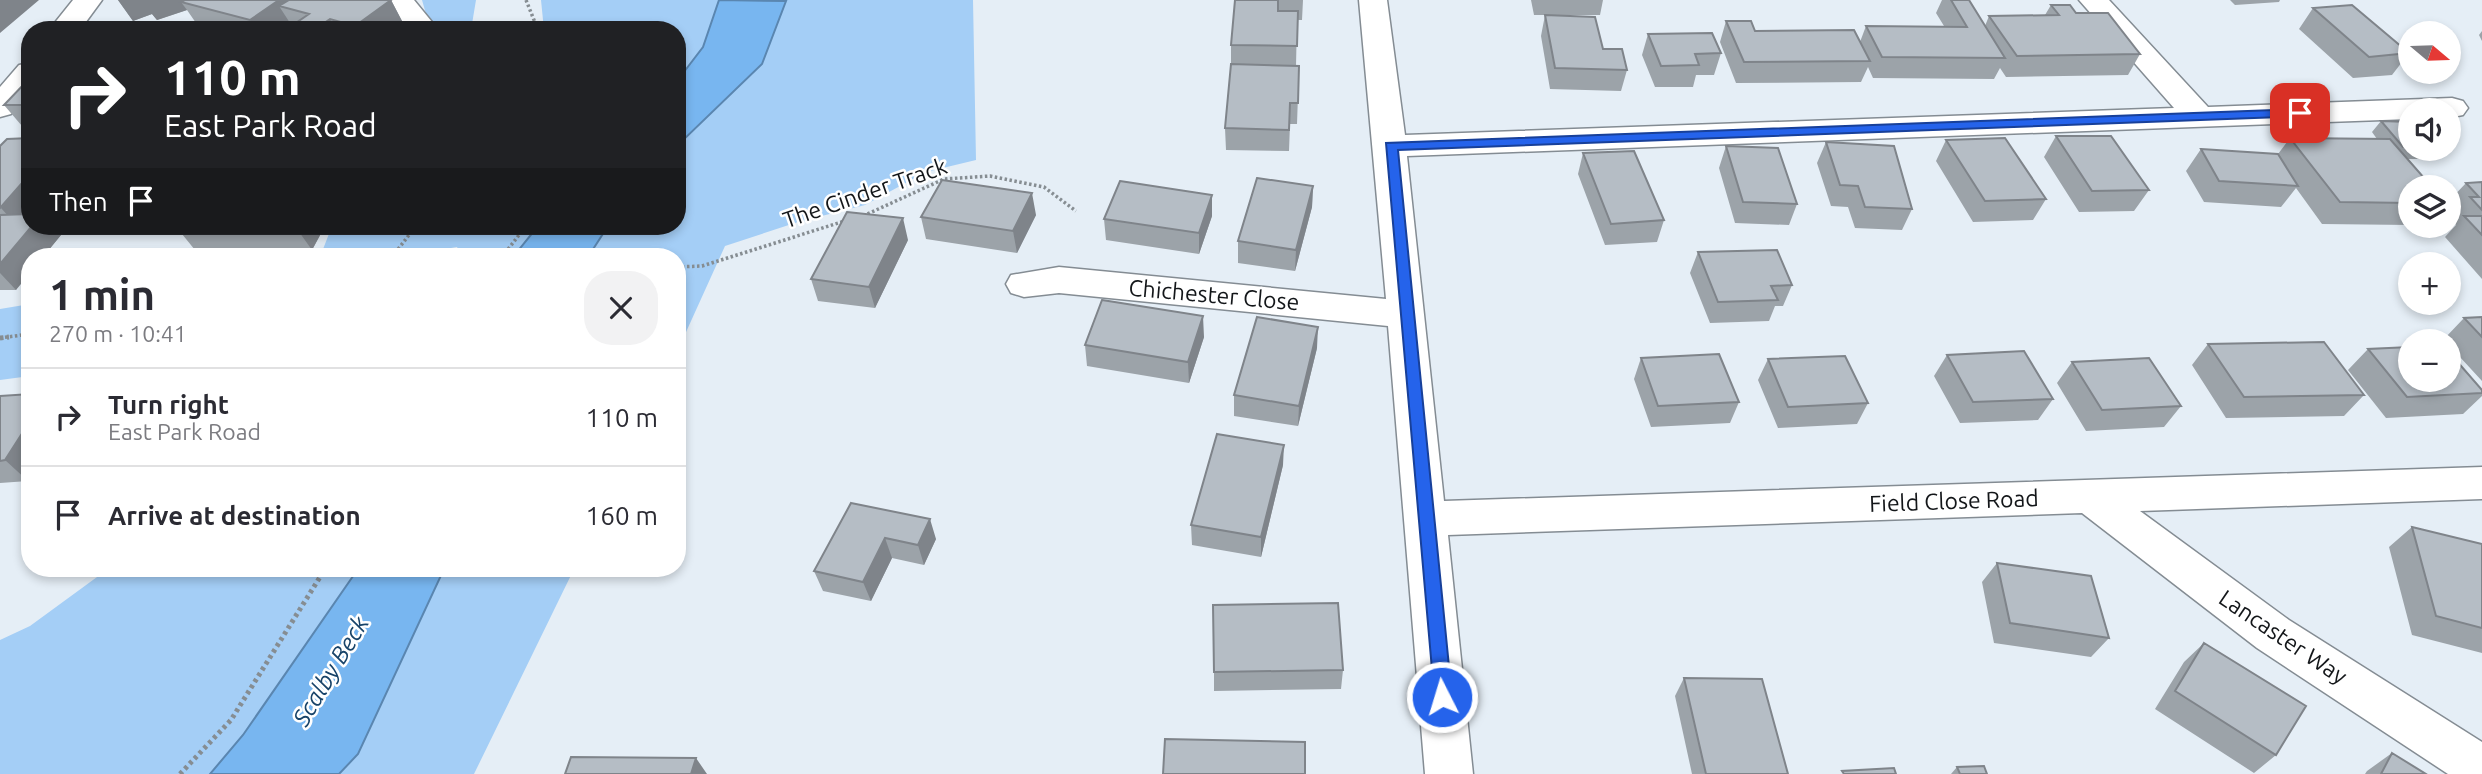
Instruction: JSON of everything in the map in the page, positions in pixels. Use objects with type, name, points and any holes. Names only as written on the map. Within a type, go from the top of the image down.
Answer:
[{"type":"street","points":[[71,21],[88,0]]},
{"type":"street","points":[[398,0],[416,21]]},
{"type":"street","points":[[1373,0],[1391,146],[1404,314],[1449,774]]},
{"type":"street","points":[[2093,0],[2199,116]]},
{"type":"street","points":[[0,107],[21,82]]},
{"type":"street","points":[[1391,146],[2398,109]]},
{"type":"street","name":"Chichester Close","points":[[1024,284],[1059,280],[1404,314]]},
{"type":"street","name":"Field Close Road","points":[[1425,519],[2482,483]]},
{"type":"street","name":"Lancaster Way","points":[[2089,496],[2273,634],[2482,769]]},
{"type":"path","points":[[526,0],[534,21]]},
{"type":"path","name":"The Cinder Track","points":[[686,267],[702,266],[864,216],[944,179],[990,176],[1044,187],[1076,211]]},
{"type":"path","points":[[0,338],[21,335]]},
{"type":"path","points":[[180,774],[232,720],[320,577]]},
{"type":"shaded area","points":[[422,0],[476,0],[472,21],[423,21],[426,14]]},
{"type":"shaded area","points":[[541,0],[719,0],[703,47],[686,69],[686,21],[543,21]]},
{"type":"shaded area","points":[[786,0],[973,0],[976,160],[926,172],[865,205],[798,222],[725,246],[686,332],[686,248],[594,248],[602,235],[686,235],[686,137],[762,64]]},
{"type":"shaded area","points":[[329,235],[531,235],[520,248],[323,248]]},
{"type":"shaded area","points":[[21,306],[21,377],[0,380],[0,309]]},
{"type":"shaded area","points":[[97,577],[352,577],[243,735],[210,774],[0,774],[0,640],[30,626]]},
{"type":"shaded area","points":[[440,577],[570,577],[474,774],[339,774],[358,754]]},
{"type":"water","points":[[719,0],[786,1],[762,64],[686,137],[686,69],[703,47]]},
{"type":"water","points":[[531,235],[602,235],[594,248],[520,248]]},
{"type":"water","name":"Scalby Beck","points":[[352,577],[440,577],[358,754],[339,774],[210,774],[243,735]]},
{"type":"building","points":[[279,0],[250,20],[181,2]]},
{"type":"building","points":[[289,0],[391,0],[362,21],[299,21],[309,14],[279,6]]},
{"type":"building","points":[[1235,0],[1278,0],[1278,11],[1298,11],[1297,46],[1231,45]]},
{"type":"building","points":[[1951,0],[1969,0],[2005,58],[1882,57],[1866,26],[1967,27]]},
{"type":"building","points":[[2051,5],[2070,5],[2076,13],[2108,13],[2140,54],[2017,56],[1989,16],[2059,15]]},
{"type":"building","points":[[2352,5],[2398,44],[2398,54],[2369,57],[2313,8]]},
{"type":"building","points":[[1545,15],[1595,17],[1603,49],[1622,49],[1627,70],[1555,68]]},
{"type":"building","points":[[1726,21],[1751,21],[1755,31],[1854,30],[1870,61],[1744,62]]},
{"type":"building","points":[[1712,33],[1721,53],[1695,54],[1699,65],[1661,66],[1648,34]]},
{"type":"building","points":[[1231,64],[1299,66],[1298,103],[1290,103],[1289,130],[1225,128]]},
{"type":"building","points":[[21,87],[21,105],[4,105]]},
{"type":"building","points":[[2381,121],[2398,122],[2398,141]]},
{"type":"building","points":[[2056,136],[2111,136],[2149,190],[2092,191]]},
{"type":"building","points":[[21,138],[21,184],[0,208],[0,146],[7,139]]},
{"type":"building","points":[[2005,138],[2046,199],[1985,201],[1946,140]]},
{"type":"building","points":[[2290,138],[2390,139],[2398,148],[2398,161],[2409,161],[2422,175],[2398,175],[2398,203],[2340,202]]},
{"type":"building","points":[[1826,142],[1894,146],[1912,209],[1865,207],[1858,186],[1840,185]]},
{"type":"building","points":[[1726,146],[1778,148],[1797,204],[1743,202]]},
{"type":"building","points":[[2201,149],[2278,154],[2298,186],[2219,181]]},
{"type":"building","points":[[1634,151],[1664,220],[1611,224],[1583,153]]},
{"type":"building","points":[[1257,178],[1313,186],[1296,250],[1238,241]]},
{"type":"building","points":[[942,180],[1032,193],[1013,231],[921,217]]},
{"type":"building","points":[[1120,181],[1212,195],[1199,233],[1104,219]]},
{"type":"building","points":[[2482,182],[2482,210],[2470,197],[2479,197],[2466,183]]},
{"type":"building","points":[[847,212],[903,218],[869,287],[811,279]]},
{"type":"building","points":[[21,214],[21,235],[24,235],[0,264],[0,215]]},
{"type":"building","points":[[2464,216],[2482,216],[2482,235]]},
{"type":"building","points":[[1777,250],[1792,285],[1771,286],[1778,300],[1718,302],[1698,252]]},
{"type":"building","points":[[1102,300],[1203,316],[1188,362],[1085,345]]},
{"type":"building","points":[[1257,317],[1318,327],[1299,406],[1234,395]]},
{"type":"building","points":[[2482,317],[2482,337],[2464,318]]},
{"type":"building","points":[[2324,342],[2364,395],[2244,397],[2208,344]]},
{"type":"building","points":[[2398,348],[2398,386],[2368,349]]},
{"type":"building","points":[[2024,351],[2053,399],[1973,402],[1947,355]]},
{"type":"building","points":[[1719,354],[1739,402],[1658,406],[1641,358]]},
{"type":"building","points":[[1845,356],[1868,403],[1788,407],[1768,359]]},
{"type":"building","points":[[2149,358],[2181,406],[2102,410],[2072,362]]},
{"type":"building","points":[[2461,366],[2482,390],[2482,393],[2407,397],[2403,392],[2461,392]]},
{"type":"building","points":[[21,395],[21,435],[5,460],[0,461],[0,396]]},
{"type":"building","points":[[1217,434],[1284,445],[1261,537],[1191,525]]},
{"type":"building","points":[[851,503],[930,519],[918,545],[885,538],[863,582],[814,571]]},
{"type":"building","points":[[2412,527],[2482,544],[2482,628],[2436,616]]},
{"type":"building","points":[[1997,563],[2091,576],[2109,638],[2010,623]]},
{"type":"building","points":[[1338,603],[1343,670],[1214,672],[1213,605]]},
{"type":"building","points":[[2204,643],[2306,706],[2276,755],[2175,691]]},
{"type":"building","points":[[1684,678],[1762,679],[1788,774],[1706,774]]},
{"type":"building","points":[[1165,739],[1305,742],[1305,774],[1163,774]]},
{"type":"building","points":[[2392,753],[2426,774],[2381,774]]},
{"type":"building","points":[[571,757],[696,758],[691,774],[565,774]]},
{"type":"building","points":[[1984,766],[1987,774],[1960,774],[1957,767]]},
{"type":"building","points":[[1894,768],[1896,774],[1844,774],[1842,771]]},
{"type":"route","points":[[1442,697],[1404,314],[1391,146],[2300,113]]}]
